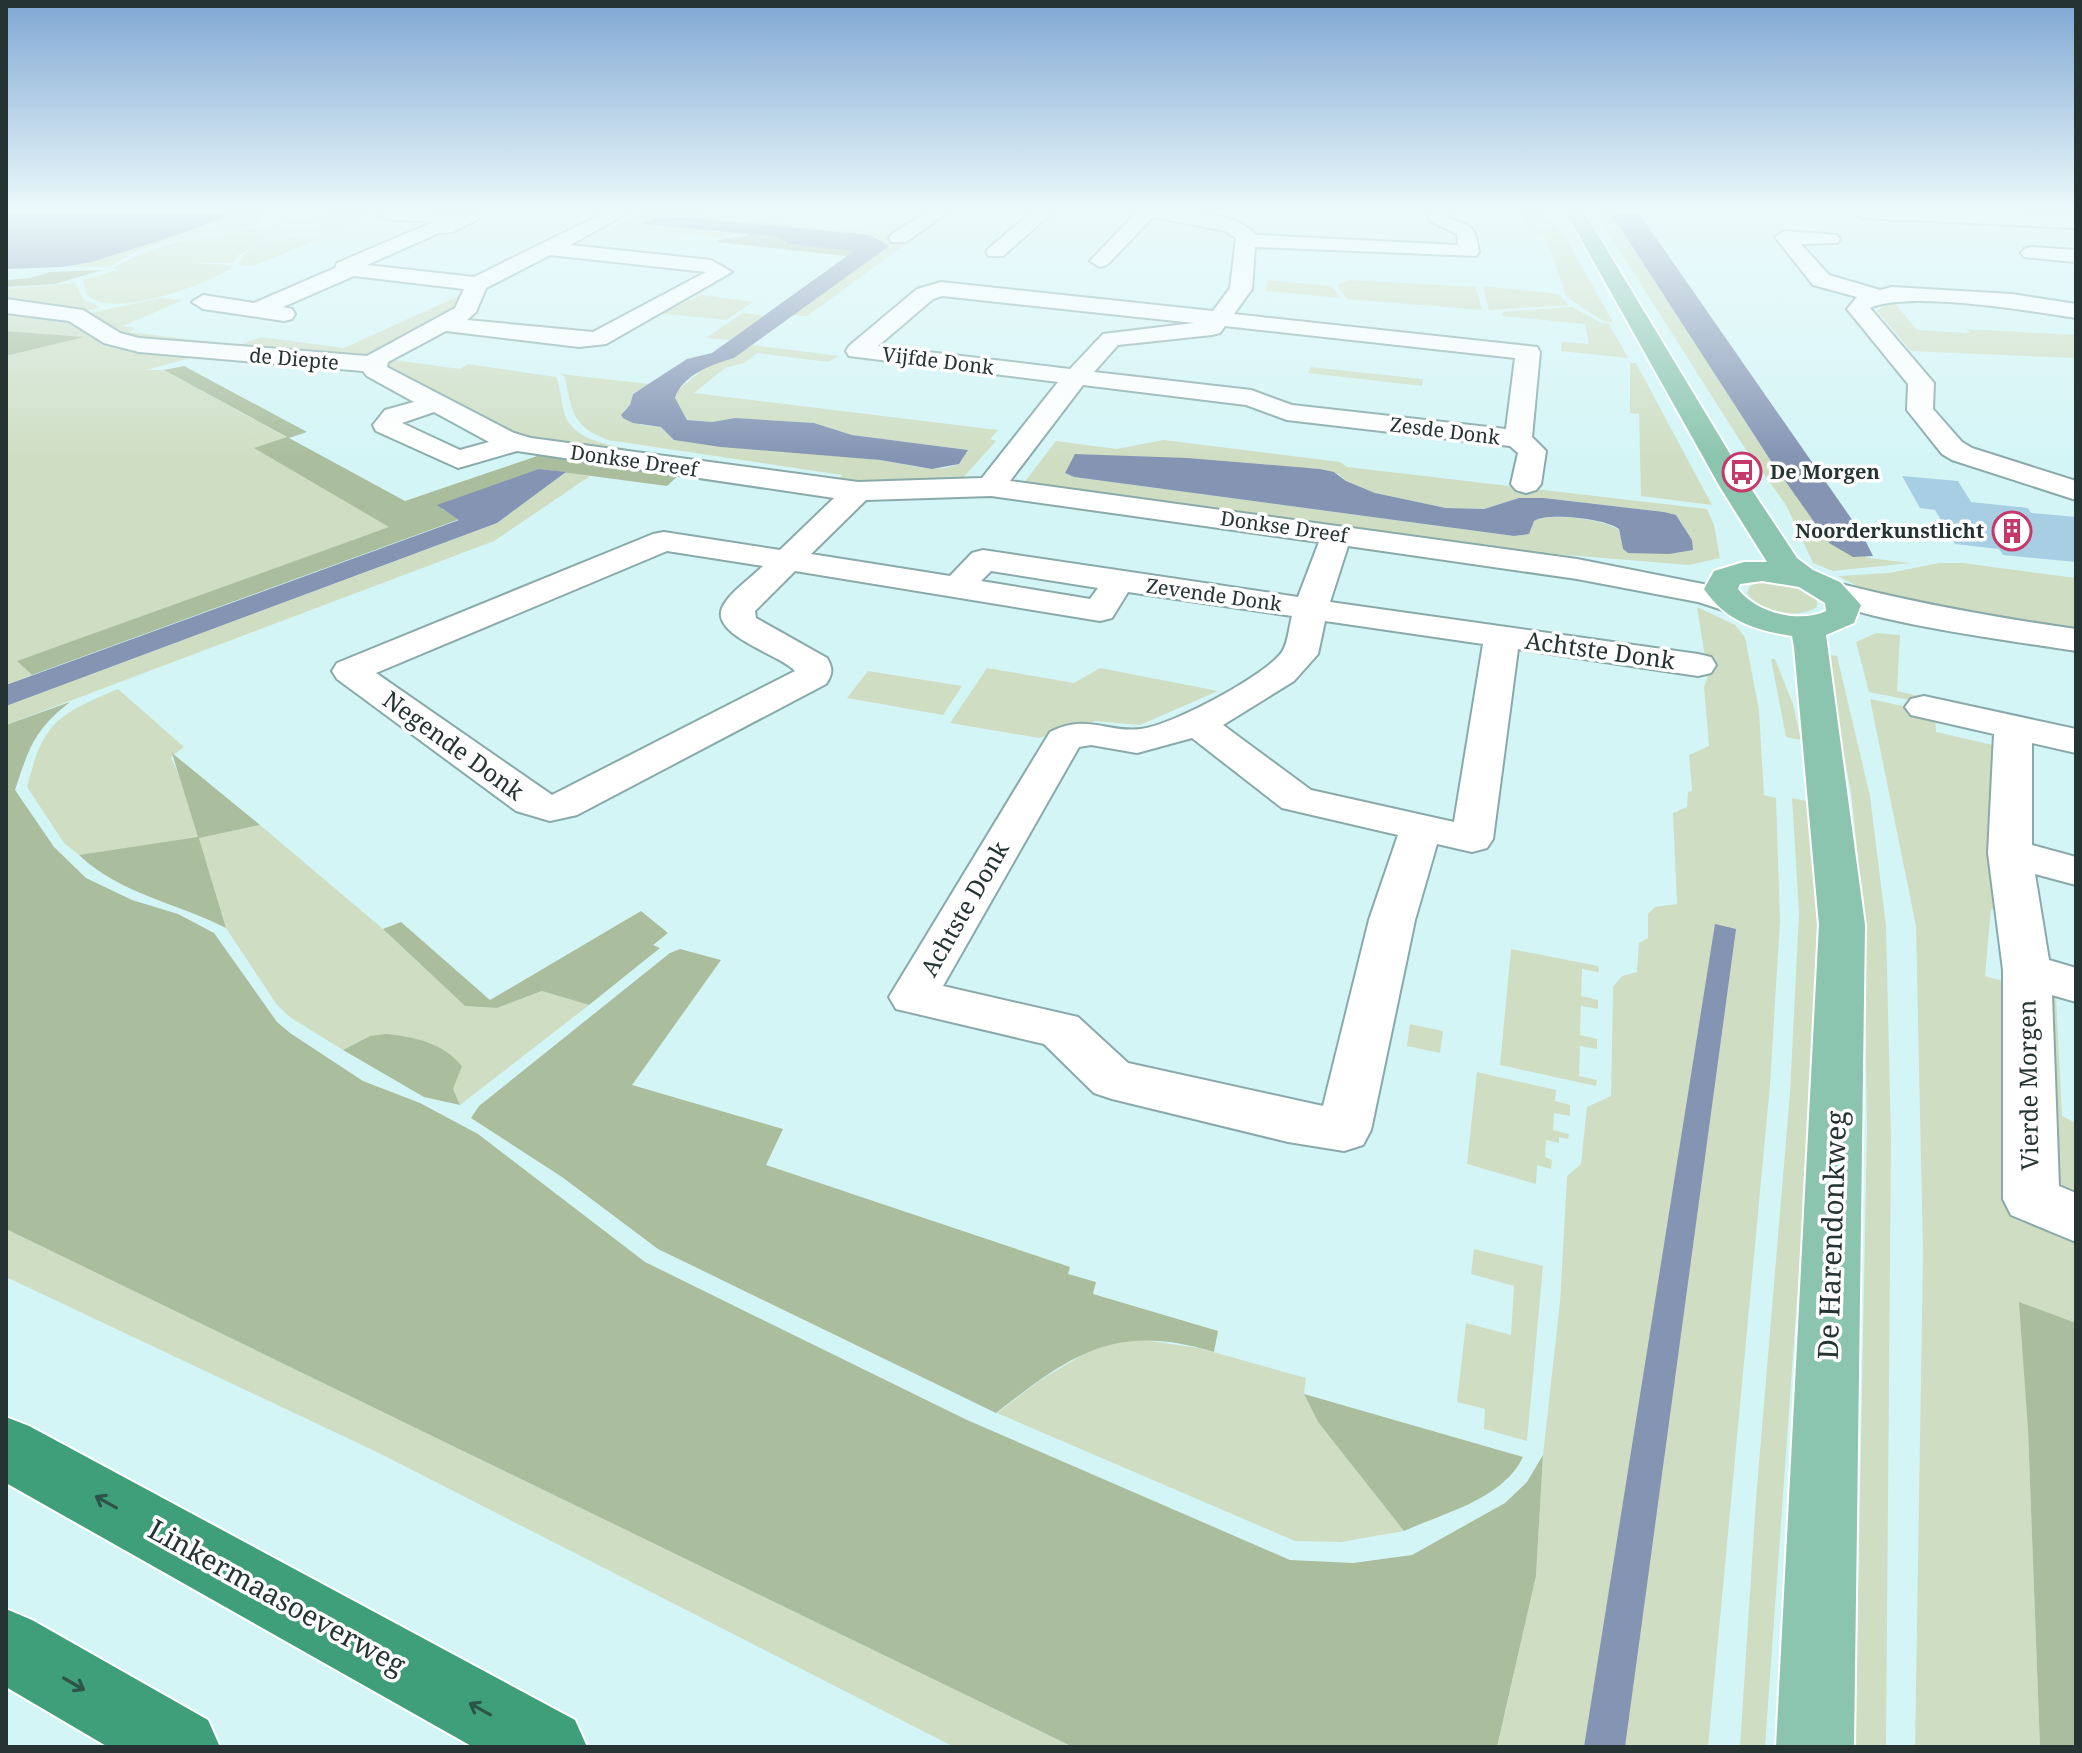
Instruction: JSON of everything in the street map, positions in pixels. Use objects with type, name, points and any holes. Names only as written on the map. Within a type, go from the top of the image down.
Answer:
[{"type":"highway","name":"Linkermaasoeverweg","points":[[9,1447],[548,1747]]},
{"type":"highway","points":[[6,1646],[181,1747]]},
{"type":"main road","points":[[1621,294],[1735,487],[1785,565],[1823,603]]},
{"type":"main road","points":[[1733,584],[1752,568],[1754,562],[1735,487]]},
{"type":"main road","points":[[1733,584],[1782,573],[1823,603]]},
{"type":"main road","points":[[1733,584],[1763,619],[1789,625],[1823,603]]},
{"type":"main road","name":"De Harendonkweg","points":[[1815,1747],[1842,925],[1834,832],[1819,724],[1817,667],[1809,635],[1823,603]]},
{"type":"main road","name":"De Harendonkweg","points":[[1763,619],[1774,630],[1785,663],[1819,724]]},
{"type":"street","points":[[215,353],[261,320],[307,294]]},
{"type":"street","points":[[374,364],[379,357],[465,312],[473,294]]},
{"type":"street","points":[[442,324],[579,340],[598,339],[681,294]]},
{"type":"street","name":"Vijfde Donk","points":[[926,294],[858,351],[1075,377]]},
{"type":"street","points":[[986,294],[1220,319]]},
{"type":"street","points":[[991,487],[1103,345],[1111,339],[1212,328],[1238,294]]},
{"type":"street","points":[[1868,294],[1879,297]]},
{"type":"street","points":[[2076,311],[2012,301],[1892,294],[1862,303],[1858,309],[1921,383],[1920,410],[1952,448],[2076,491]]},
{"type":"street","points":[[203,302],[261,320],[298,315]]},
{"type":"street","name":"de Diepte","points":[[6,306],[75,315],[124,342],[215,353],[374,364]]},
{"type":"street","name":"Zesde Donk","points":[[1075,377],[1251,398],[1287,412],[1518,439],[1528,352],[1220,319]]},
{"type":"street","name":"Donkse Dreef","points":[[374,364],[381,374],[516,443],[858,491],[991,487],[1577,569],[1706,594],[1733,584]]},
{"type":"street","name":"Donkse Dreef","points":[[437,403],[394,416],[386,425],[458,460],[516,443]]},
{"type":"street","points":[[1518,439],[1532,451],[1526,484]]},
{"type":"street","name":"Negende Donk","points":[[788,561],[664,541],[350,671],[531,802],[550,808],[562,806],[813,676],[814,666],[809,662],[745,627],[737,614],[738,609],[788,561],[858,491]]},
{"type":"street","name":"Zevende Donk","points":[[1198,724],[1281,673],[1300,654],[1311,609],[1337,534]]},
{"type":"street","name":"Zevende Donk","points":[[788,561],[1100,611],[1118,581],[1311,609]]},
{"type":"street","points":[[1823,603],[2076,640]]},
{"type":"street","name":"Achtste Donk","points":[[1311,609],[1698,665]]},
{"type":"street","name":"Achtste Donk","points":[[1421,828],[1389,932],[1344,1130],[1288,1121],[1112,1079],[1060,1030],[913,997],[1064,740],[1073,734],[1086,732],[1138,741],[1198,724],[1297,799],[1472,839],[1502,636]]},
{"type":"street","points":[[1924,707],[2076,741]]},
{"type":"street","name":"Vierde Morgen","points":[[2013,728],[2010,853],[2027,970],[2031,1199],[2076,1218]]},
{"type":"street","points":[[2010,853],[2076,871]]},
{"type":"street","name":"Vierde Morgen","points":[[2027,970],[2076,985]]},
{"type":"green space","points":[[6,294],[80,294],[83,299],[100,307],[78,313],[6,305]]},
{"type":"green space","points":[[86,294],[170,294],[115,304],[98,301]]},
{"type":"green space","points":[[463,294],[451,314],[365,359],[226,350],[261,337],[344,348]]},
{"type":"green space","points":[[821,294],[838,294],[807,316],[791,315]]},
{"type":"green space","points":[[1296,294],[1338,294],[1341,298]]},
{"type":"green space","points":[[1343,294],[1478,294],[1482,310],[1347,299]]},
{"type":"green space","points":[[1485,294],[1558,294],[1569,305],[1489,310]]},
{"type":"green space","points":[[1597,294],[1613,322],[1605,322],[1566,296]]},
{"type":"green space","points":[[1647,294],[1663,294],[1769,458],[1868,558],[1911,563],[1833,571],[1813,563],[1786,505],[1743,445]]},
{"type":"green space","points":[[701,295],[753,302],[726,320],[660,313]]},
{"type":"green space","points":[[161,298],[183,300],[123,326],[135,328],[129,332],[229,344],[211,350],[128,341],[85,314]]},
{"type":"green space","points":[[1893,301],[1917,330],[1970,333],[1966,329],[2076,335],[2076,358],[1911,351],[1877,311]]},
{"type":"green space","points":[[1572,307],[1601,323],[1609,324],[1628,358],[1561,351],[1562,342],[1589,344],[1585,324],[1502,316],[1502,312]]},
{"type":"green space","points":[[6,308],[72,317],[108,339],[205,354],[146,370],[164,370],[288,438],[255,448],[390,527],[18,661],[32,675],[6,685],[6,356],[80,337],[6,331]]},
{"type":"green space","points":[[743,313],[766,316],[729,340],[706,338]]},
{"type":"green space","points":[[6,331],[84,337],[6,356]]},
{"type":"green space","points":[[752,345],[839,356],[828,362],[757,353],[744,363],[725,368],[694,393],[998,430],[990,439],[996,441],[961,480],[871,484],[837,481],[842,475],[608,440],[580,423],[572,409],[565,377],[561,374],[649,384],[633,393],[630,405],[624,411],[641,425],[661,427],[674,440],[879,460],[930,468],[959,464],[968,450],[852,435],[814,423],[735,418],[712,422],[687,420],[675,398],[677,391],[707,366],[733,358]]},
{"type":"green space","points":[[387,359],[460,369],[468,364],[556,377],[565,415],[576,430],[593,440],[632,450],[626,454],[525,440],[388,371]]},
{"type":"green space","points":[[1630,363],[1636,363],[1712,505],[1641,496],[1639,414],[1630,413]]},
{"type":"green space","points":[[184,366],[307,432],[289,438],[405,501],[543,454],[680,474],[667,486],[539,469],[442,509],[460,519],[32,675],[17,661],[389,527],[254,448],[287,437],[164,370]]},
{"type":"green space","points":[[1311,367],[1423,379],[1422,386],[1308,373]]},
{"type":"green space","points":[[1163,440],[1340,462],[1347,467],[1707,509],[1714,525],[1720,558],[1689,565],[1506,550],[1023,484],[1056,441],[1117,449]],"holes":[[[1080,454],[1320,469],[1339,474],[1346,481],[1375,493],[1446,508],[1484,509],[1519,498],[1544,498],[1664,512],[1680,521],[1692,540],[1623,549],[1619,530],[1577,518],[1541,518],[1534,521],[1525,534],[1514,536],[1074,477],[1065,473]]]},
{"type":"green space","points":[[566,472],[590,476],[494,541],[6,725],[6,706],[497,523]]},
{"type":"green space","points":[[1939,563],[1963,563],[2076,578],[2076,633],[1900,598],[1859,587],[1838,576],[1889,573]]},
{"type":"green space","points":[[1760,582],[1793,586],[1817,600],[1817,607],[1789,614],[1769,610],[1747,593],[1750,586]]},
{"type":"green space","points":[[1697,607],[1735,625],[1745,637],[1759,710],[1764,795],[1776,798],[1780,921],[1770,1085],[1708,1747],[1497,1747],[1536,1576],[1543,1455],[1560,1302],[1567,1176],[1581,1164],[1587,1107],[1611,1096],[1613,987],[1622,976],[1637,972],[1639,943],[1648,938],[1648,914],[1655,907],[1677,904],[1673,813],[1687,807],[1688,792],[1692,791],[1689,755],[1709,746],[1704,687],[1708,676]]},
{"type":"green space","points":[[1876,633],[1900,635],[1897,691],[1919,696],[1919,702],[1869,692],[1856,642]]},
{"type":"green space","points":[[1823,654],[1837,656],[1870,796],[1886,926],[1891,1139],[1886,1747],[1855,1747],[1867,1129],[1864,920],[1851,792]]},
{"type":"green space","points":[[1771,659],[1775,659],[1793,704],[1801,740],[1786,737]]},
{"type":"green space","points":[[987,668],[1074,683],[1100,668],[1218,691],[1140,725],[1095,721],[1039,738],[950,723]]},
{"type":"green space","points":[[868,671],[962,686],[943,715],[847,698]]},
{"type":"green space","points":[[118,689],[184,747],[171,757],[206,836],[260,825],[383,929],[465,1006],[497,1008],[542,991],[589,1005],[460,1105],[453,1089],[370,1036],[343,1050],[291,1018],[277,1005],[226,928],[199,838],[79,855],[64,843],[27,787],[40,748],[56,723],[80,706]]},
{"type":"green space","points":[[1870,699],[1935,713],[1936,732],[2006,748],[2025,918],[1991,909],[1985,976],[2056,996],[2062,1116],[2076,1123],[2076,1323],[2020,1303],[2040,1747],[1915,1747],[1923,1253],[1916,926]]},
{"type":"green space","points":[[70,702],[40,731],[24,762],[15,790],[54,847],[86,878],[132,900],[178,914],[214,933],[277,1022],[290,1033],[363,1081],[420,1103],[478,1134],[645,1262],[967,1420],[1290,1560],[1353,1563],[1412,1555],[1505,1503],[1527,1482],[1543,1455],[1536,1576],[1497,1747],[1073,1747],[6,1229],[6,725]]},
{"type":"green space","points":[[172,753],[260,825],[199,838],[226,928],[131,889],[79,855],[198,837]]},
{"type":"green space","points":[[1792,798],[1811,802],[1817,919],[1811,1104],[1765,1747],[1740,1747],[1756,1499],[1790,1093],[1799,913]]},
{"type":"green space","points":[[641,911],[668,933],[653,945],[660,948],[589,1005],[542,991],[497,1008],[465,1006],[383,929],[401,922],[490,1000]]},
{"type":"green space","points":[[680,949],[721,960],[632,1085],[783,1129],[766,1165],[1070,1267],[1068,1274],[1096,1282],[1093,1294],[1218,1331],[1214,1352],[1149,1341],[1096,1349],[1048,1374],[996,1413],[658,1249],[562,1177],[471,1118],[479,1106],[670,953]]},
{"type":"green space","points":[[1511,949],[1598,966],[1599,972],[1582,969],[1581,996],[1598,1000],[1598,1009],[1581,1006],[1580,1035],[1597,1039],[1597,1049],[1580,1046],[1579,1076],[1597,1080],[1596,1086],[1500,1065]]},
{"type":"green space","points":[[1410,1024],[1443,1031],[1440,1053],[1407,1046]]},
{"type":"green space","points":[[386,1034],[428,1042],[454,1058],[462,1066],[453,1089],[460,1105],[424,1097],[343,1050],[370,1036]]},
{"type":"green space","points":[[1477,1072],[1556,1090],[1555,1101],[1570,1105],[1570,1116],[1554,1113],[1553,1130],[1569,1134],[1568,1139],[1559,1137],[1559,1143],[1546,1140],[1545,1157],[1552,1160],[1551,1169],[1537,1165],[1536,1184],[1467,1164]]},
{"type":"green space","points":[[6,1229],[1073,1747],[954,1747],[381,1454],[6,1277]]},
{"type":"green space","points":[[1474,1249],[1543,1266],[1527,1441],[1484,1429],[1485,1409],[1457,1402],[1466,1323],[1511,1335],[1514,1286],[1471,1274]]},
{"type":"green space","points":[[2019,1302],[2076,1323],[2076,1747],[2040,1747],[2028,1430]]},
{"type":"green space","points":[[1130,1338],[1199,1348],[1306,1378],[1304,1394],[1318,1422],[1404,1531],[1341,1542],[1295,1541],[997,1413],[1039,1381],[1087,1352]]},
{"type":"green space","points":[[1304,1394],[1523,1457],[1514,1472],[1487,1494],[1404,1531],[1318,1422]]},
{"type":"water","points":[[794,294],[823,294],[734,358],[708,367],[684,383],[675,398],[687,420],[712,422],[735,418],[814,423],[852,435],[968,450],[959,464],[932,469],[880,460],[721,447],[674,440],[661,427],[633,423],[623,418],[621,415],[630,405],[633,394],[687,359],[712,353]]},
{"type":"water","points":[[1663,294],[1695,294],[1862,534],[1873,556],[1853,557],[1829,543],[1769,458]]},
{"type":"water","points":[[1075,454],[1187,458],[1320,469],[1334,472],[1346,481],[1375,493],[1446,508],[1484,509],[1519,498],[1544,498],[1664,512],[1676,515],[1692,540],[1693,550],[1669,554],[1628,553],[1623,549],[1619,529],[1602,522],[1577,518],[1541,518],[1534,521],[1529,534],[1514,536],[1074,477],[1065,473]]},
{"type":"water","points":[[539,469],[566,472],[497,523],[6,706],[6,685],[459,520],[437,505]]},
{"type":"water","points":[[1715,924],[1736,929],[1625,1747],[1584,1747]]},
{"type":"building","name":"Noorderkunstlicht","points":[[1902,476],[1958,481],[1971,502],[2028,508],[2031,513],[2076,517],[2076,562],[2003,555],[1999,549],[1955,544],[1935,510],[1920,508]]},
{"type":"place","name":"De Morgen","points":[[1742,472]]},
{"type":"place","name":"Noorderkunstlicht","points":[[2012,531]]}]
